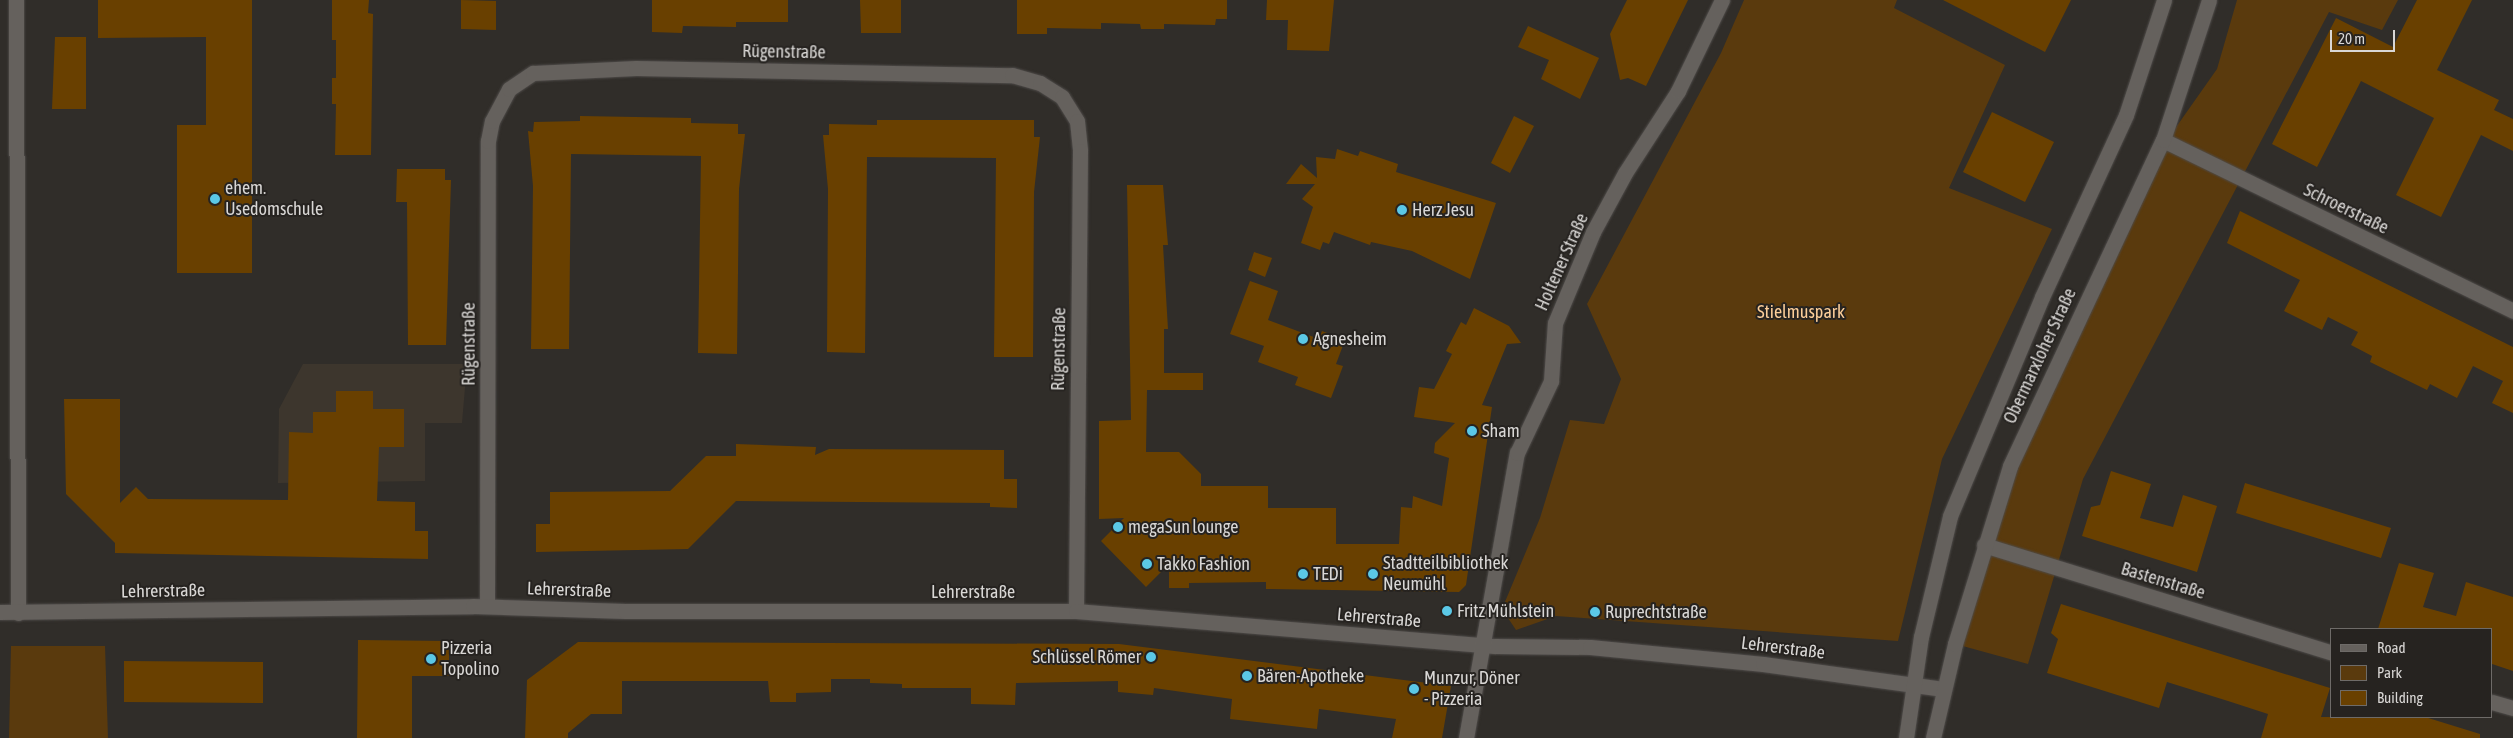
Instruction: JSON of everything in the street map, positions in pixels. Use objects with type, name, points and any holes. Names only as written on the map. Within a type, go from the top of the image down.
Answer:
[{"type":"street","points":[[16,0],[18,613]]},
{"type":"street","name":"Holtener Straße","points":[[1466,738],[1517,454],[1551,381],[1555,323],[1593,232],[1625,173],[1678,91],[1722,0]]},
{"type":"street","name":"Obermarxloher Straße","points":[[1906,738],[1921,637],[1950,516],[2015,358],[2126,115],[2164,0]]},
{"type":"street","name":"Obermarxloher Straße","points":[[1933,738],[1943,689],[1984,545],[2018,448],[2163,140],[2209,0]]},
{"type":"street","name":"Rügenstraße","points":[[487,606],[488,151],[492,121],[509,89],[533,73],[636,68],[1012,75],[1040,83],[1062,98],[1077,121],[1080,151],[1076,611]]},
{"type":"street","name":"Schroerstraße","points":[[2163,140],[2513,311]]},
{"type":"street","name":"Bastenstraße","points":[[1984,545],[2330,651]]},
{"type":"street","name":"Lehrerstraße","points":[[0,612],[487,606],[624,611],[1076,611],[1483,645],[1590,647],[1763,664],[1943,689]]},
{"type":"street","points":[[2493,702],[2513,708]]},
{"type":"shaded area","points":[[303,364],[467,364],[462,423],[425,423],[425,481],[278,483],[279,409]]},
{"type":"green space","name":"Stielmuspark","points":[[1744,0],[1897,0],[1894,8],[2005,65],[1949,188],[2052,229],[1942,459],[1898,641],[1556,616],[1516,630],[1502,609],[1540,518],[1570,420],[1604,424],[1621,379],[1587,304],[1721,53]]},
{"type":"green space","points":[[2237,0],[2398,0],[2382,30],[2329,12],[2083,479],[2028,664],[1959,645],[2012,466],[2167,140],[2217,69]]},
{"type":"green space","points":[[11,646],[105,646],[108,738],[9,738]]},
{"type":"building","points":[[98,0],[252,0],[252,273],[177,273],[177,125],[206,125],[206,37],[98,38]]},
{"type":"building","points":[[332,0],[369,0],[368,13],[373,14],[371,155],[335,155],[336,104],[332,104],[332,78],[336,78],[336,40],[332,40]]},
{"type":"building","points":[[461,0],[496,1],[496,30],[461,29]]},
{"type":"building","points":[[652,0],[788,0],[788,22],[736,22],[736,27],[683,26],[682,33],[652,32]]},
{"type":"building","points":[[860,0],[901,0],[901,33],[861,33]]},
{"type":"building","points":[[1017,0],[1227,0],[1227,19],[1216,19],[1215,25],[1164,24],[1164,29],[1141,29],[1140,24],[1101,23],[1101,29],[1047,28],[1047,34],[1017,34]]},
{"type":"building","points":[[1267,0],[1334,0],[1329,51],[1287,50],[1288,20],[1266,20]]},
{"type":"building","points":[[1627,0],[1688,0],[1646,86],[1628,78],[1620,80],[1610,34]]},
{"type":"building","points":[[1943,0],[2071,0],[2045,52]]},
{"type":"building","points":[[2417,0],[2472,0],[2437,70],[2499,100],[2494,110],[2513,119],[2513,151],[2481,135],[2441,217],[2396,195],[2434,118],[2361,81],[2317,167],[2272,144],[2336,18],[2393,47]]},
{"type":"building","points":[[1528,26],[1599,58],[1580,99],[1541,79],[1549,60],[1518,47]]},
{"type":"building","points":[[55,37],[86,37],[86,109],[52,109]]},
{"type":"building","points":[[1992,112],[2054,142],[2025,202],[1963,172]]},
{"type":"building","points":[[580,116],[691,118],[691,123],[738,124],[738,134],[745,134],[739,189],[737,354],[698,353],[701,156],[571,154],[569,349],[531,349],[533,186],[528,131],[533,132],[534,122],[580,121]]},
{"type":"building","points":[[1514,116],[1534,126],[1510,173],[1491,163]]},
{"type":"building","points":[[877,120],[1034,120],[1034,137],[1040,137],[1034,192],[1033,357],[994,357],[996,158],[867,157],[865,353],[827,352],[828,189],[823,135],[829,135],[829,124],[877,125]]},
{"type":"building","name":"Herz Jesu","points":[[1337,149],[1358,156],[1360,151],[1398,164],[1396,172],[1496,203],[1470,279],[1412,251],[1371,242],[1370,245],[1334,232],[1329,244],[1323,242],[1320,250],[1301,243],[1313,207],[1302,199],[1315,184],[1286,184],[1301,164],[1317,178],[1316,157],[1335,159]]},
{"type":"building","points":[[397,169],[445,169],[445,180],[451,180],[446,345],[408,345],[407,202],[396,202]]},
{"type":"building","points":[[1127,185],[1163,185],[1168,245],[1163,245],[1168,329],[1164,329],[1164,373],[1203,373],[1203,390],[1147,390],[1146,452],[1179,452],[1201,474],[1201,486],[1268,486],[1268,508],[1336,508],[1336,544],[1399,544],[1401,507],[1412,508],[1413,496],[1442,506],[1449,458],[1434,453],[1435,443],[1455,423],[1414,417],[1419,387],[1434,389],[1452,354],[1446,351],[1461,322],[1466,325],[1474,308],[1509,326],[1521,343],[1507,344],[1482,405],[1492,407],[1466,585],[1459,592],[1266,589],[1266,582],[1189,583],[1189,588],[1169,588],[1169,564],[1146,587],[1101,541],[1124,518],[1099,519],[1099,421],[1131,420]]},
{"type":"building","points":[[2240,211],[2513,347],[2513,413],[2492,403],[2503,381],[2473,366],[2457,398],[2430,384],[2427,390],[2370,362],[2372,356],[2351,345],[2358,332],[2328,317],[2322,330],[2284,311],[2300,280],[2227,243]]},
{"type":"building","points":[[1254,252],[1272,258],[1265,277],[1248,270]]},
{"type":"building","name":"Agnesheim","points":[[1250,281],[1278,291],[1268,320],[1319,339],[1322,331],[1345,340],[1336,364],[1343,366],[1331,398],[1295,385],[1298,377],[1258,362],[1264,346],[1230,334]]},
{"type":"building","points":[[336,391],[373,391],[373,409],[404,409],[404,447],[379,447],[377,501],[415,502],[415,531],[428,531],[428,559],[115,553],[115,543],[66,494],[64,399],[120,399],[120,503],[136,487],[148,499],[288,500],[289,432],[313,433],[313,412],[336,412]]},
{"type":"building","points":[[736,444],[816,447],[815,455],[829,449],[1004,450],[1004,479],[1017,479],[1017,508],[990,507],[990,503],[736,501],[688,549],[536,552],[536,524],[550,524],[550,492],[670,491],[706,456],[736,456]]},
{"type":"building","points":[[2111,471],[2151,484],[2140,518],[2173,527],[2183,495],[2217,506],[2197,572],[2082,536],[2091,507],[2100,505]]},
{"type":"building","points":[[2245,483],[2391,528],[2381,558],[2236,513]]},
{"type":"building","points":[[2399,563],[2434,573],[2423,607],[2456,616],[2466,582],[2513,597],[2513,671],[2493,664],[2493,628],[2378,628]]},
{"type":"building","points":[[2061,604],[2330,688],[2321,717],[2428,718],[2480,734],[2480,738],[2261,738],[2268,714],[2167,682],[2159,708],[2047,673],[2058,639],[2051,633]]},
{"type":"building","points":[[358,640],[449,641],[449,676],[412,676],[412,738],[357,738]]},
{"type":"building","points":[[578,642],[1119,644],[1451,686],[1442,738],[1392,738],[1396,719],[1319,709],[1317,729],[1230,719],[1232,699],[1154,688],[1153,695],[1118,692],[1118,681],[1016,683],[1015,705],[971,704],[971,688],[902,688],[902,684],[870,683],[870,679],[831,679],[831,692],[796,693],[796,702],[770,702],[768,681],[622,681],[622,714],[591,714],[568,733],[568,738],[525,738],[527,680]]},
{"type":"building","points":[[124,661],[263,662],[263,703],[124,702]]},
{"type":"place","name":"ehem. Usedomschule","points":[[215,199]]},
{"type":"place","name":"Herz Jesu","points":[[1402,210]]},
{"type":"place","name":"Agnesheim","points":[[1303,339]]},
{"type":"place","name":"Sham","points":[[1472,431]]},
{"type":"place","name":"megaSun lounge","points":[[1118,527]]},
{"type":"place","name":"Takko Fashion","points":[[1147,564]]},
{"type":"place","name":"TEDi","points":[[1303,574]]},
{"type":"place","name":"Stadtteilbibliothek Neumühl","points":[[1373,574]]},
{"type":"place","name":"Fritz Mühlstein","points":[[1447,611]]},
{"type":"place","name":"Ruprechtstraße","points":[[1595,612]]},
{"type":"place","name":"Schlüssel Römer","points":[[1151,657]]},
{"type":"place","name":"Pizzeria Topolino","points":[[431,659]]},
{"type":"place","name":"Bären-Apotheke","points":[[1247,676]]},
{"type":"place","name":"Munzur, Döner - Pizzeria","points":[[1414,689]]}]
